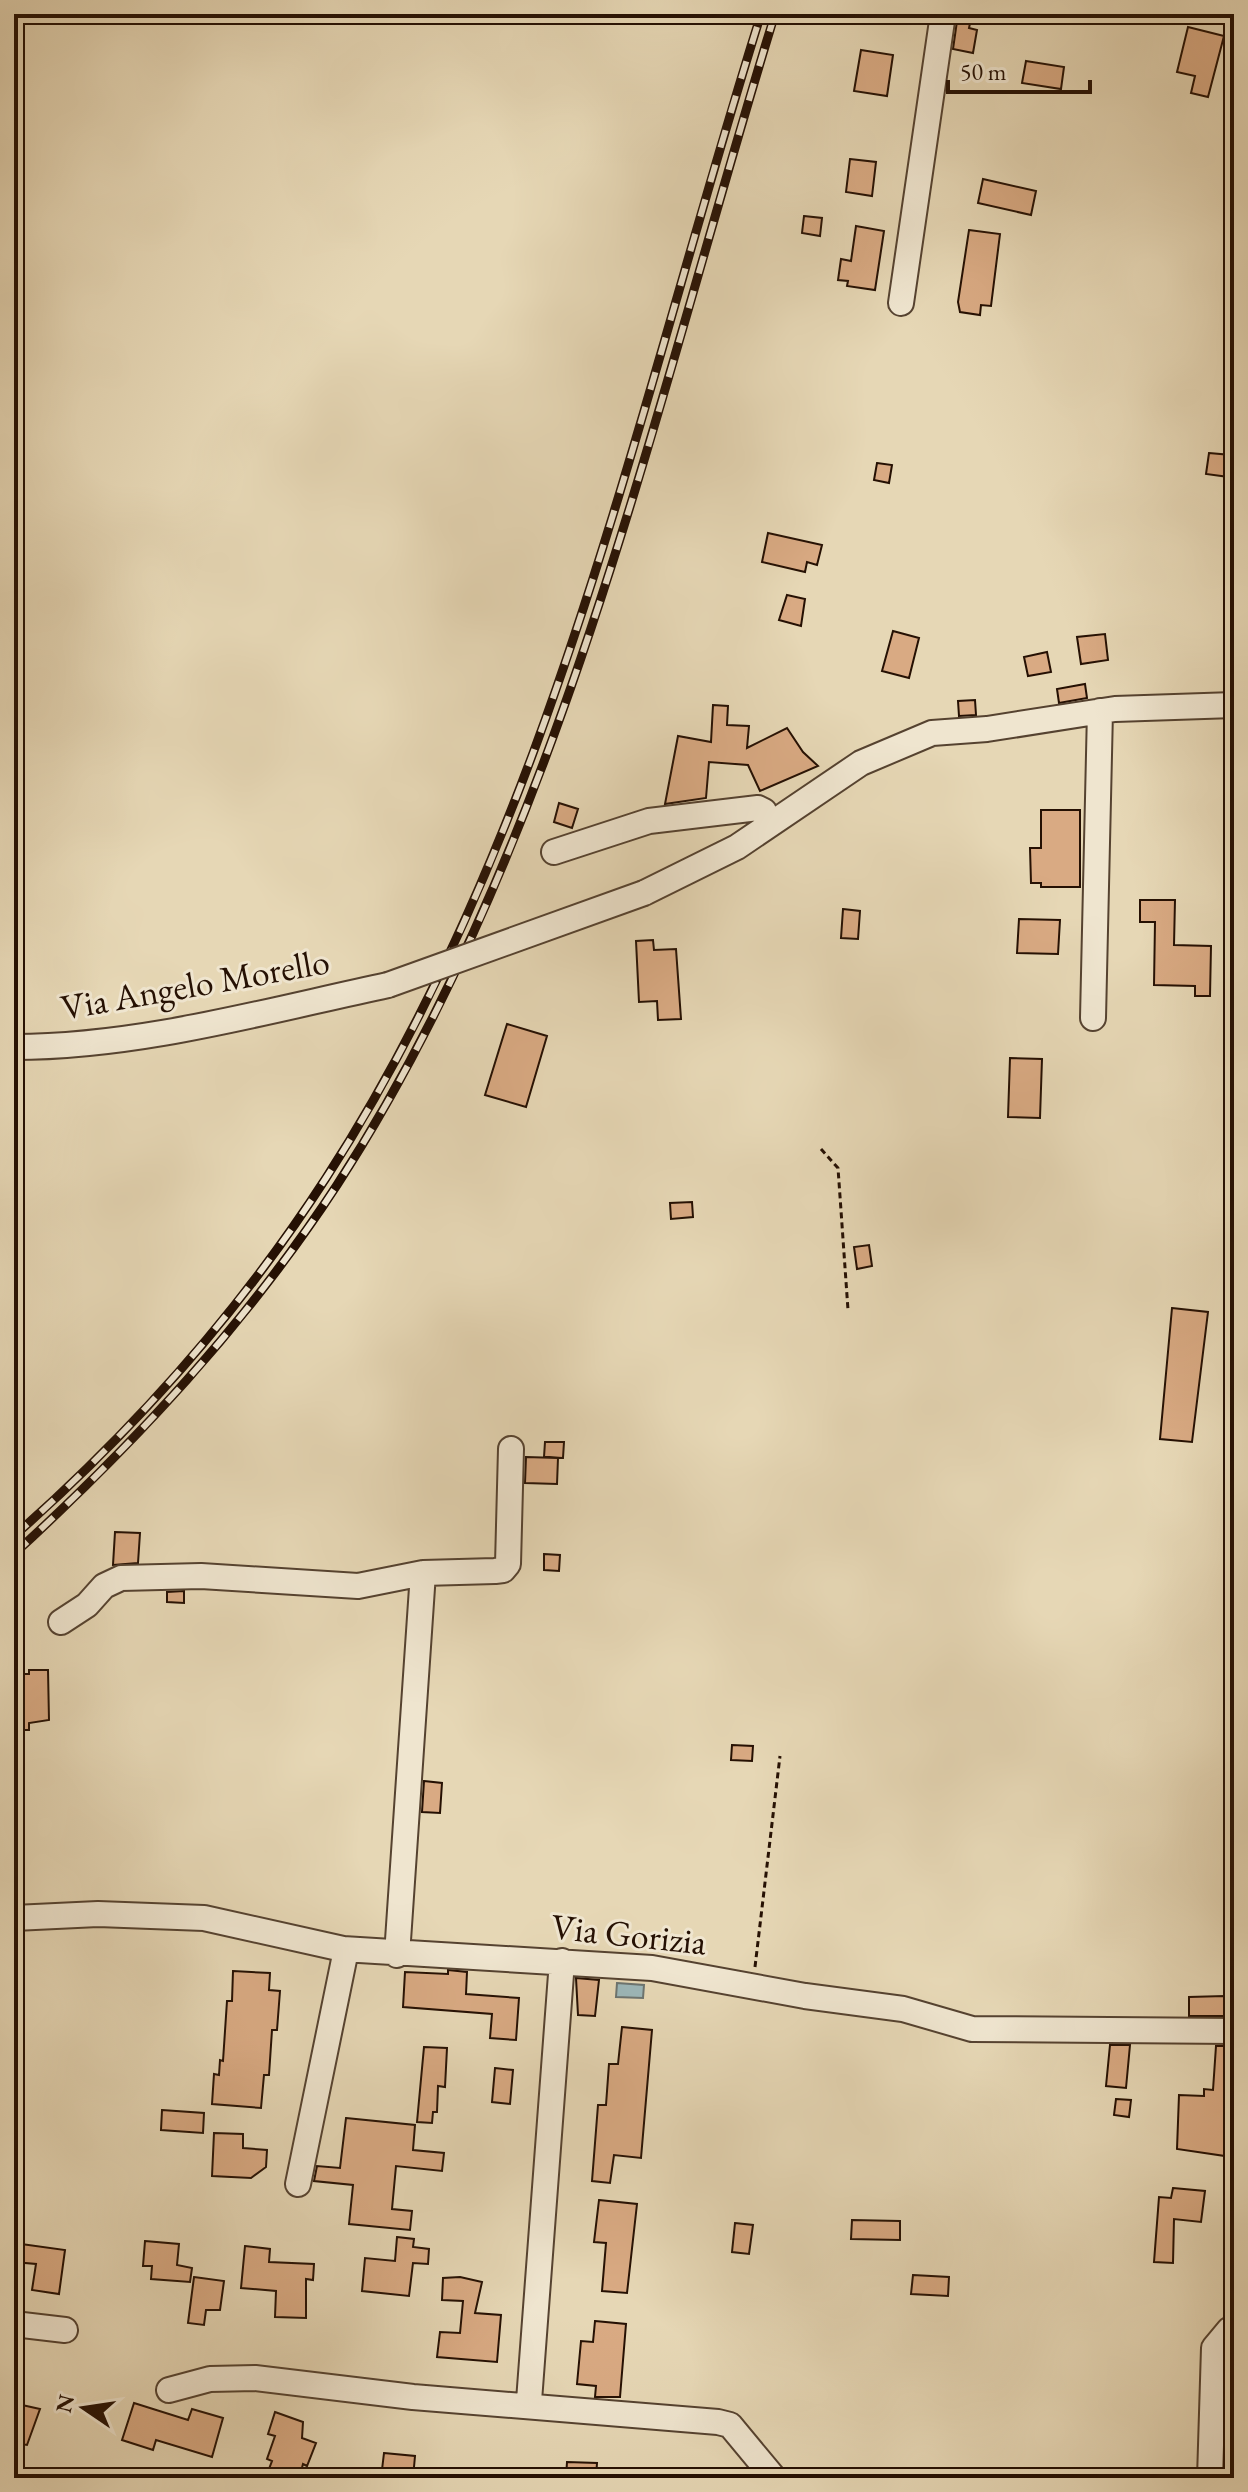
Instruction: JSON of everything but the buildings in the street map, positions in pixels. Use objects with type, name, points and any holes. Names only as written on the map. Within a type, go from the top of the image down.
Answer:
[{"type":"street","points":[[901,303],[943,14]]},
{"type":"street","points":[[554,852],[649,821],[758,808],[764,811],[769,825],[861,763],[932,733],[987,729],[1100,711],[1228,705]]},
{"type":"street","points":[[1093,1018],[1100,711]]},
{"type":"street","name":"Via Angelo Morello","points":[[14,1047],[69,1045],[137,1035],[388,985],[644,893],[737,847],[769,825]]},
{"type":"street","points":[[61,1622],[87,1605],[104,1586],[121,1578],[201,1576],[358,1586],[429,1570],[503,1570],[508,1564],[511,1449]]},
{"type":"street","points":[[397,1955],[423,1573]]},
{"type":"street","name":"Via Gorizia","points":[[14,1918],[98,1914],[204,1918],[346,1950],[652,1968],[752,1987],[903,2009],[972,2029],[1234,2031]]},
{"type":"street","points":[[298,2184],[346,1950]]},
{"type":"street","points":[[529,2401],[562,1961]]},
{"type":"street","points":[[14,2324],[65,2330]]},
{"type":"street","points":[[1210,2478],[1214,2348],[1229,2330]]},
{"type":"street","points":[[169,2390],[210,2379],[255,2378],[413,2397],[718,2422],[730,2425],[774,2478]]},
{"type":"path","points":[[1228,705],[1234,645]]},
{"type":"path","points":[[821,1149],[838,1168],[848,1310]]},
{"type":"path","points":[[752,1987],[780,1756]]},
{"type":"water","points":[[617,1983],[644,1985],[643,1998],[616,1997]]},
{"type":"railway","points":[[14,1536],[142,1412],[221,1322],[326,1178],[405,1043],[472,903],[531,759],[582,612],[761,14]]},
{"type":"railway","points":[[14,1554],[146,1425],[266,1285],[337,1185],[415,1051],[483,911],[543,765],[595,616],[643,465],[775,14]]}]
